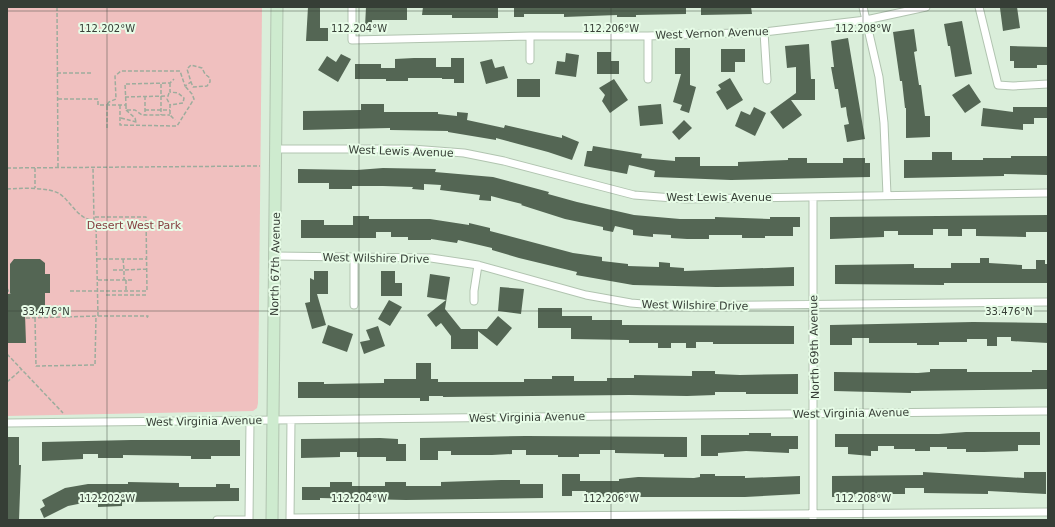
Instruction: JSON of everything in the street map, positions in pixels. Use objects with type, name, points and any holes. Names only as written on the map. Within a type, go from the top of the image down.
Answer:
[{"type":"main road","name":"North 67th Avenue","points":[[272,520],[277,7]]},
{"type":"street","name":"West Vernon Avenue","points":[[352,7],[352,40],[530,36],[648,36],[764,32],[866,20],[926,7]]},
{"type":"street","points":[[863,7],[879,77],[884,123],[887,195]]},
{"type":"street","points":[[979,7],[998,85],[1013,86],[1048,84]]},
{"type":"street","points":[[764,32],[767,80]]},
{"type":"street","points":[[530,36],[530,60]]},
{"type":"street","points":[[648,36],[648,79]]},
{"type":"street","name":"West Lewis Avenue","points":[[276,149],[412,149],[464,153],[504,161],[634,195],[686,199],[887,195],[1048,194]]},
{"type":"street","name":"North 69th Avenue","points":[[813,197],[813,517]]},
{"type":"street","name":"West Wilshire Drive","points":[[275,256],[431,258],[478,265],[586,295],[631,304],[667,306],[1048,302]]},
{"type":"street","points":[[354,258],[354,305]]},
{"type":"street","points":[[474,301],[478,265]]},
{"type":"street","name":"West Virginia Avenue","points":[[7,423],[1048,411]]},
{"type":"street","points":[[217,520],[249,520],[250,420]]},
{"type":"street","points":[[291,420],[290,519],[990,516],[1048,512]]},
{"type":"path","points":[[56,7],[58,168]]},
{"type":"path","points":[[191,65],[202,68],[205,74],[210,78],[210,82],[207,86],[193,86],[191,82],[187,69],[191,65]]},
{"type":"path","points":[[107,128],[107,105],[109,102],[116,99],[115,76],[121,71],[180,71],[184,86],[192,94],[194,99],[179,125],[175,127],[136,123],[120,118]]},
{"type":"path","points":[[57,73],[91,73]]},
{"type":"path","points":[[136,123],[135,118],[126,112],[125,84],[161,84],[170,83],[174,80]]},
{"type":"path","points":[[184,86],[191,82]]},
{"type":"path","points":[[167,96],[170,92],[170,83]]},
{"type":"path","points":[[161,84],[161,115]]},
{"type":"path","points":[[170,92],[178,93],[184,98],[183,103],[180,105],[170,105]]},
{"type":"path","points":[[145,96],[146,115]]},
{"type":"path","points":[[126,97],[167,96]]},
{"type":"path","points":[[167,96],[170,105],[170,115],[175,120]]},
{"type":"path","points":[[58,99],[98,99],[98,105],[126,105]]},
{"type":"path","points":[[120,105],[120,125],[136,123]]},
{"type":"path","points":[[126,110],[135,110],[142,115],[170,115]]},
{"type":"path","points":[[145,110],[170,110]]},
{"type":"path","points":[[7,168],[260,166]]},
{"type":"path","points":[[35,168],[35,188]]},
{"type":"path","points":[[35,317],[36,366],[95,365],[97,260],[96,224],[94,221],[93,168]]},
{"type":"path","points":[[7,188],[35,188],[59,194],[74,211],[86,219],[94,221]]},
{"type":"path","points":[[70,292],[147,291],[146,217],[94,217]]},
{"type":"path","points":[[124,259],[127,295]]},
{"type":"path","points":[[97,260],[147,259]]},
{"type":"path","points":[[113,270],[147,269]]},
{"type":"path","points":[[97,280],[134,280]]},
{"type":"path","points":[[7,288],[10,294]]},
{"type":"path","points":[[106,295],[148,295]]},
{"type":"path","points":[[26,318],[148,316],[147,318]]},
{"type":"path","points":[[7,354],[63,414]]},
{"type":"path","points":[[7,382],[22,369]]},
{"type":"green space","name":"Desert West Park","points":[[7,7],[262,7],[258,403],[257,408],[253,411],[7,416]]},
{"type":"building","points":[[308,7],[320,7],[320,28],[328,28],[328,41],[306,41]]},
{"type":"building","points":[[366,7],[407,7],[407,20],[372,20],[372,27],[365,27]]},
{"type":"building","points":[[423,7],[498,7],[498,18],[452,18],[452,15],[422,15]]},
{"type":"building","points":[[514,7],[686,7],[686,14],[636,15],[636,17],[617,17],[617,15],[564,17],[564,14],[524,14],[524,17],[514,17]]},
{"type":"building","points":[[701,7],[751,7],[752,14],[701,15]]},
{"type":"building","points":[[1017,7],[1020,28],[1003,31],[1000,8]]},
{"type":"building","points":[[962,21],[972,74],[955,77],[950,46],[948,46],[944,24]]},
{"type":"building","points":[[914,29],[917,51],[914,52],[919,85],[921,85],[925,116],[930,116],[930,137],[906,138],[906,108],[902,81],[900,81],[893,32]]},
{"type":"building","points":[[848,38],[865,139],[847,142],[844,125],[849,124],[846,107],[841,108],[838,89],[835,89],[831,67],[834,67],[831,41]]},
{"type":"building","points":[[809,44],[811,79],[815,79],[815,100],[791,100],[802,115],[783,129],[770,112],[796,93],[796,67],[787,68],[785,46]]},
{"type":"building","points":[[1010,46],[1048,47],[1048,65],[1037,65],[1037,68],[1014,68],[1014,61],[1010,61]]},
{"type":"building","points":[[675,48],[690,48],[690,85],[696,87],[689,113],[680,110],[682,105],[673,102],[681,74],[675,74]]},
{"type":"building","points":[[721,49],[745,49],[745,62],[735,62],[735,72],[721,72]]},
{"type":"building","points":[[597,52],[611,52],[611,61],[619,61],[619,74],[597,74]]},
{"type":"building","points":[[566,53],[579,55],[576,77],[555,74],[557,61],[565,62]]},
{"type":"building","points":[[341,54],[351,59],[338,82],[318,70],[327,56],[336,62]]},
{"type":"building","points":[[436,58],[436,67],[451,67],[451,58],[464,58],[464,83],[454,83],[454,79],[442,78],[408,78],[408,81],[355,79],[355,64],[381,64],[381,68],[395,68],[395,59]]},
{"type":"building","points":[[492,59],[495,68],[504,66],[508,78],[486,84],[480,62]]},
{"type":"building","points":[[730,78],[743,100],[727,110],[716,92],[721,89],[718,85]]},
{"type":"building","points":[[517,79],[540,79],[540,97],[517,97]]},
{"type":"building","points":[[614,79],[628,100],[610,113],[602,101],[605,95],[599,88]]},
{"type":"building","points":[[969,84],[981,102],[965,113],[952,95]]},
{"type":"building","points":[[361,104],[384,104],[384,112],[438,112],[438,114],[457,116],[457,112],[468,113],[467,120],[504,128],[505,125],[562,138],[562,135],[579,142],[572,160],[496,138],[496,140],[448,131],[390,130],[390,128],[303,130],[303,111],[361,110]]},
{"type":"building","points":[[661,104],[663,124],[640,126],[638,106]]},
{"type":"building","points":[[754,107],[766,113],[755,136],[735,126],[741,111],[750,115]]},
{"type":"building","points":[[1013,107],[1048,107],[1048,118],[1034,118],[1034,124],[1023,124],[1023,130],[981,126],[983,108],[1013,112]]},
{"type":"building","points":[[684,120],[692,128],[679,140],[672,132]]},
{"type":"building","points":[[593,146],[642,154],[641,158],[675,161],[675,157],[700,157],[700,166],[738,166],[738,162],[788,160],[788,158],[807,158],[807,163],[843,163],[843,158],[865,158],[865,163],[870,163],[870,177],[731,180],[654,177],[655,171],[629,165],[627,174],[584,166],[587,151],[592,151]]},
{"type":"building","points":[[932,152],[952,152],[952,160],[983,160],[983,158],[1011,158],[1011,156],[1048,156],[1048,175],[1004,174],[1004,176],[904,178],[904,160],[932,160]]},
{"type":"building","points":[[383,168],[436,169],[435,172],[493,177],[549,192],[548,194],[577,202],[634,215],[680,219],[715,219],[715,217],[770,219],[770,217],[800,217],[800,227],[793,227],[793,236],[765,236],[765,238],[742,238],[742,235],[709,235],[709,239],[687,239],[671,238],[671,235],[653,234],[653,237],[633,235],[633,230],[615,226],[613,232],[603,230],[603,227],[565,219],[521,205],[522,204],[491,196],[491,201],[479,200],[480,195],[440,190],[441,185],[424,184],[424,190],[412,189],[413,187],[383,186],[352,186],[352,189],[329,189],[329,183],[298,183],[298,169],[357,170]]},
{"type":"building","points":[[1048,215],[1048,232],[1026,232],[1026,237],[976,236],[976,229],[962,229],[962,236],[948,236],[948,229],[933,229],[933,235],[898,235],[898,231],[884,231],[884,237],[830,239],[830,217]]},
{"type":"building","points":[[353,216],[369,216],[369,219],[430,219],[469,225],[469,223],[490,228],[490,231],[573,253],[602,257],[602,261],[628,264],[628,266],[659,267],[659,262],[670,263],[670,267],[684,268],[684,271],[794,267],[794,286],[716,287],[633,285],[576,275],[577,272],[519,258],[492,250],[492,248],[458,240],[457,243],[431,239],[408,240],[408,237],[391,237],[391,232],[376,232],[376,238],[301,238],[301,220],[324,220],[324,225],[353,225]]},
{"type":"building","points":[[980,258],[989,258],[989,263],[1022,265],[1022,269],[1036,269],[1036,260],[1045,260],[1045,264],[1048,264],[1048,283],[944,283],[944,285],[835,284],[835,265],[914,264],[914,268],[951,268],[951,263],[980,263]]},
{"type":"building","points":[[14,259],[40,259],[45,263],[45,274],[50,274],[50,293],[45,293],[45,314],[25,314],[26,343],[7,343],[7,294],[10,294],[10,264]]},
{"type":"building","points":[[314,271],[328,271],[328,294],[317,294],[326,325],[312,329],[305,303],[310,302],[310,278],[314,280]]},
{"type":"building","points":[[381,271],[395,271],[395,283],[402,283],[402,296],[381,296]]},
{"type":"building","points":[[430,274],[450,277],[445,309],[461,329],[487,329],[498,316],[512,328],[497,346],[478,331],[478,349],[451,349],[451,336],[441,323],[436,327],[427,315],[446,300],[427,297]]},
{"type":"building","points":[[500,287],[524,289],[521,314],[498,311]]},
{"type":"building","points":[[389,300],[402,307],[390,326],[378,319]]},
{"type":"building","points":[[538,308],[562,308],[562,316],[592,316],[592,320],[622,320],[622,325],[794,326],[794,344],[713,344],[713,342],[696,342],[696,348],[686,348],[686,343],[671,343],[671,348],[658,348],[658,343],[629,343],[629,340],[571,339],[571,328],[538,328]]},
{"type":"building","points":[[973,322],[1048,323],[1048,343],[1011,341],[1011,337],[997,337],[997,346],[987,346],[987,339],[967,339],[967,342],[939,342],[939,345],[917,345],[917,343],[869,343],[869,338],[852,338],[852,345],[830,345],[830,325]]},
{"type":"building","points":[[328,325],[353,334],[347,352],[322,343]]},
{"type":"building","points":[[378,326],[385,346],[364,354],[360,342],[370,340],[366,330]]},
{"type":"building","points":[[416,363],[431,363],[431,379],[438,379],[438,382],[524,382],[524,379],[552,379],[552,376],[574,376],[574,381],[607,381],[607,378],[634,378],[634,375],[692,376],[692,371],[715,371],[715,374],[740,375],[798,374],[798,394],[746,394],[746,392],[715,392],[715,395],[687,396],[429,396],[429,401],[420,401],[420,398],[298,398],[298,382],[324,382],[324,384],[384,383],[384,379],[416,379]]},
{"type":"building","points":[[930,369],[967,369],[967,372],[1032,372],[1032,370],[1048,370],[1048,389],[911,391],[911,393],[834,391],[834,372],[918,373],[930,372]]},
{"type":"building","points":[[966,432],[1040,432],[1040,445],[1018,445],[1018,451],[984,452],[966,452],[966,449],[947,449],[947,447],[930,447],[930,451],[915,451],[915,449],[894,449],[894,446],[878,446],[878,451],[871,451],[871,456],[848,454],[848,447],[835,447],[835,434],[939,434]]},
{"type":"building","points":[[749,433],[771,433],[771,436],[798,436],[798,449],[789,449],[789,453],[746,451],[718,453],[718,456],[701,456],[701,435],[749,435]]},
{"type":"building","points":[[526,436],[687,437],[687,457],[664,457],[664,454],[615,453],[615,450],[600,450],[600,454],[579,454],[579,457],[558,457],[558,455],[526,455],[526,450],[512,450],[512,454],[492,455],[451,455],[451,451],[438,451],[438,460],[420,460],[420,438]]},
{"type":"building","points":[[7,437],[19,437],[19,465],[21,465],[19,520],[7,520]]},
{"type":"building","points":[[301,439],[398,439],[398,444],[406,444],[406,461],[386,461],[386,457],[357,457],[357,452],[340,452],[340,457],[301,458]]},
{"type":"building","points":[[240,440],[240,456],[211,456],[211,459],[191,459],[191,456],[123,455],[123,458],[98,458],[98,454],[83,454],[83,459],[42,461],[42,442]]},
{"type":"building","points":[[923,472],[1024,478],[1024,472],[1046,472],[1046,494],[988,491],[988,494],[924,493],[924,488],[905,488],[905,494],[855,494],[855,497],[832,497],[832,476],[923,475]]},
{"type":"building","points":[[562,474],[580,474],[580,481],[619,481],[619,479],[638,477],[694,478],[700,477],[700,474],[715,474],[715,476],[745,476],[745,478],[800,476],[800,494],[745,497],[612,497],[586,496],[586,491],[572,491],[572,496],[562,496]]},
{"type":"building","points":[[520,480],[520,484],[543,484],[543,498],[406,500],[320,498],[320,500],[302,500],[302,487],[330,487],[330,482],[352,482],[352,486],[385,486],[385,482],[406,482],[406,486],[441,486],[441,482]]},
{"type":"building","points":[[128,482],[179,483],[179,487],[216,487],[216,484],[230,484],[230,488],[239,488],[239,501],[122,502],[122,506],[98,507],[98,500],[68,506],[44,518],[40,509],[45,506],[42,500],[65,488],[88,484],[128,484]]}]
